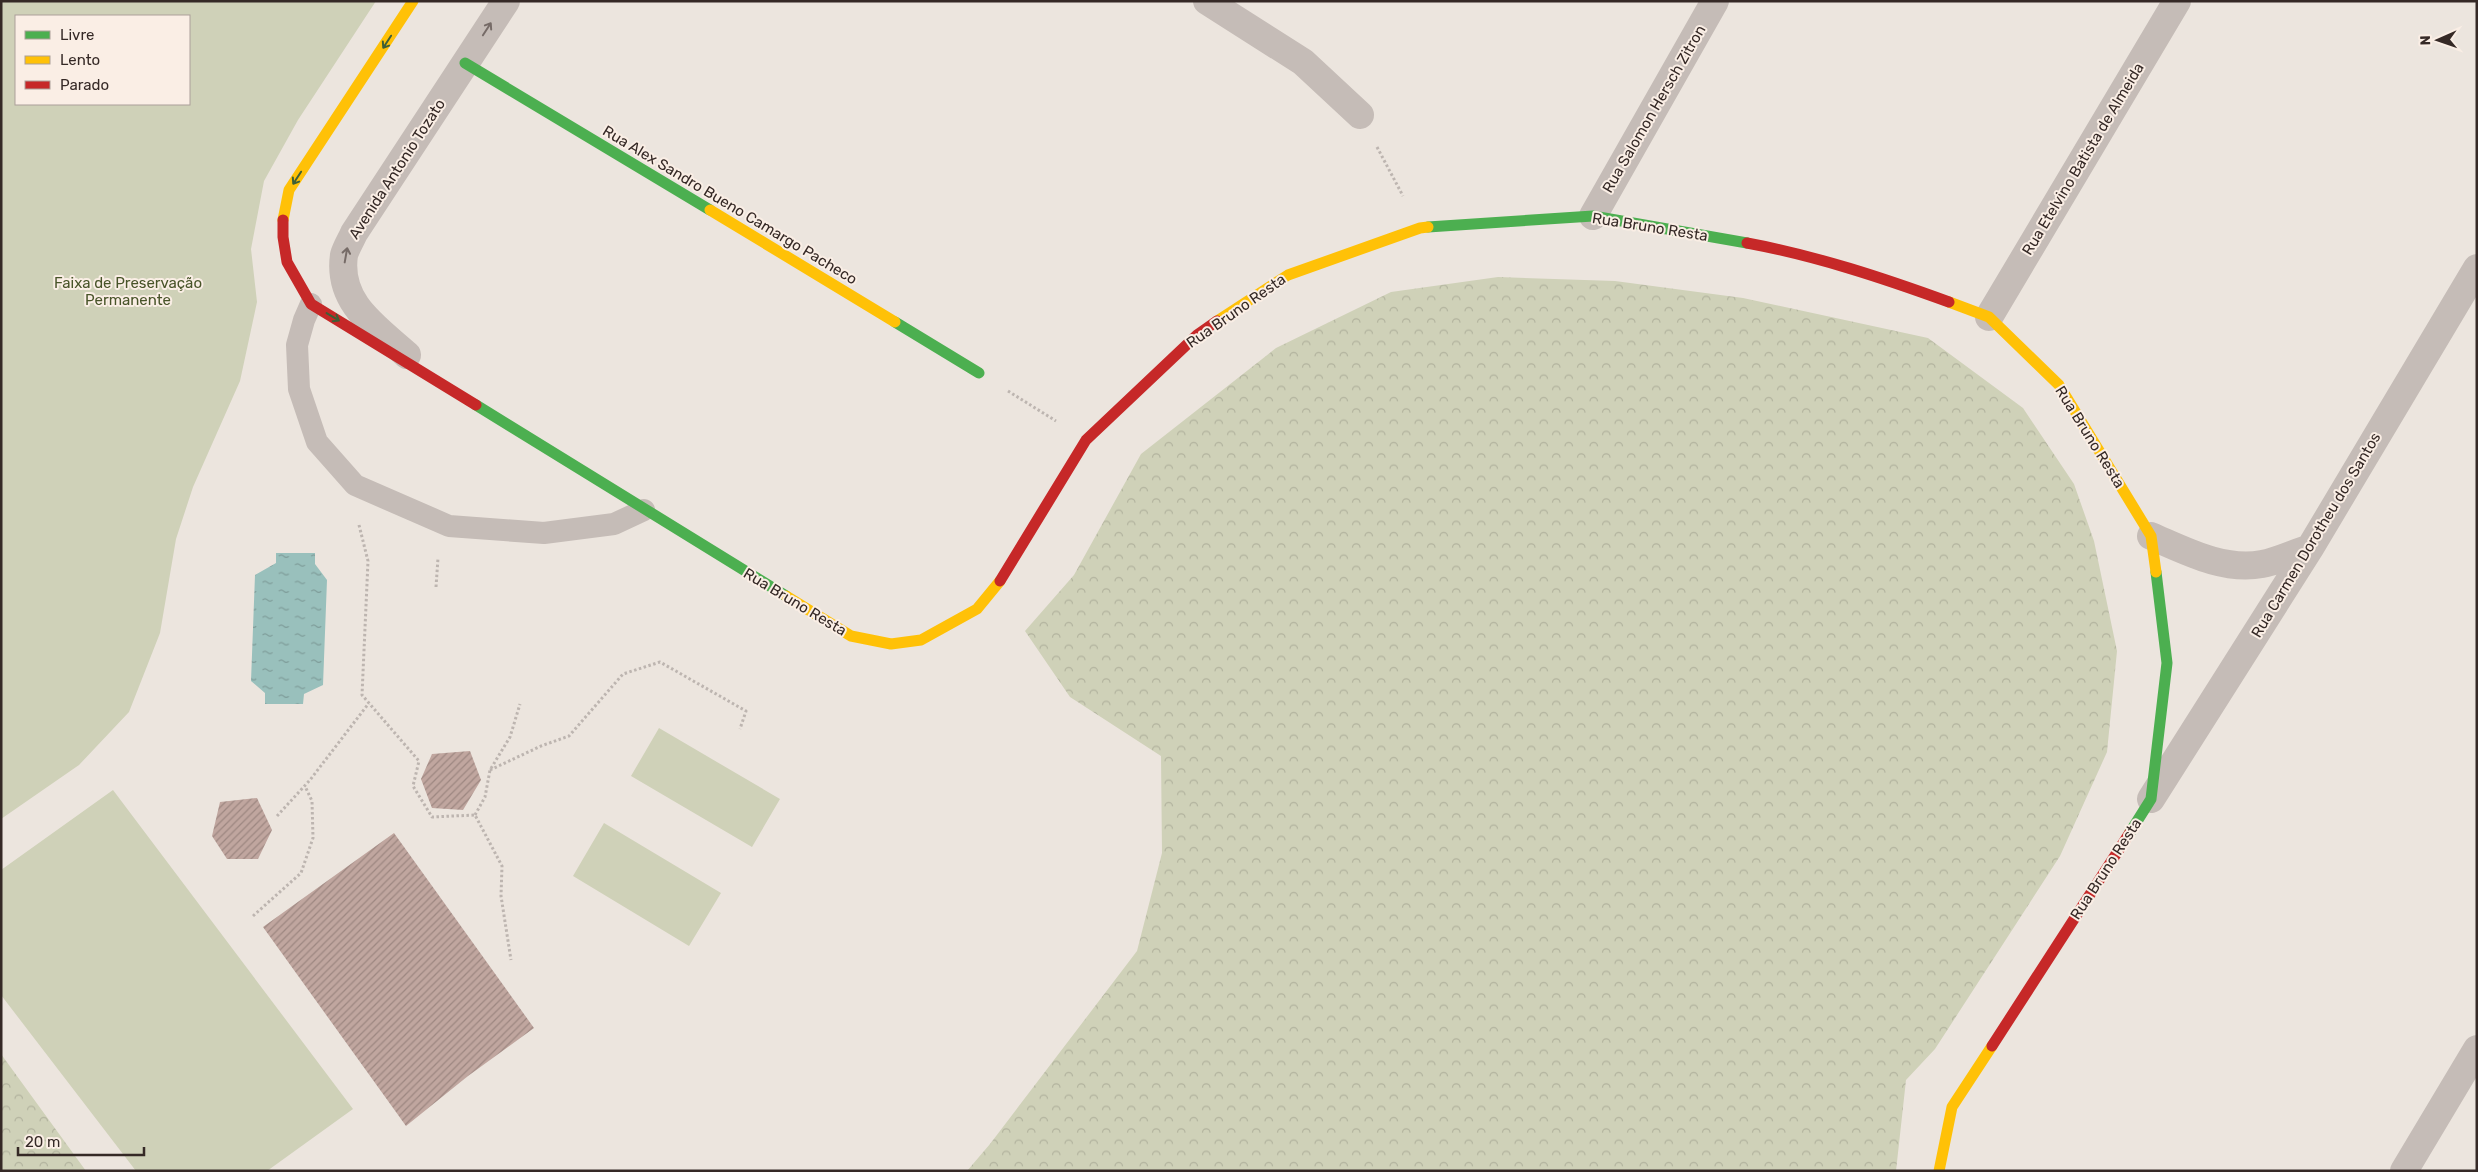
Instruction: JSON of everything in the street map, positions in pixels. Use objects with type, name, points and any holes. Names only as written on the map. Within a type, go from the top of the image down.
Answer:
[{"type":"street","points":[[413,1],[289,190],[281,222],[282,249],[292,277],[311,304],[429,374]]},
{"type":"street","name":"Avenida Antonio Tozato","points":[[429,374],[357,310],[345,284],[344,254],[354,233],[506,1]]},
{"type":"street","points":[[1207,1],[1304,62],[1360,115]]},
{"type":"street","name":"Rua Salomon Hersch Zitron","points":[[1593,216],[1715,1]]},
{"type":"street","name":"Rua Etelvino Batista de Almeida","points":[[1989,317],[2177,1]]},
{"type":"street","name":"Rua Alex Sandro Bueno Camargo Pacheco","points":[[465,63],[979,373]]},
{"type":"street","name":"Rua Bruno Resta","points":[[429,374],[644,510],[851,636],[891,644],[920,640],[976,609],[1002,578],[1086,440],[1197,335],[1288,275],[1420,228],[1593,216],[1790,251],[1877,276],[1989,317],[2059,385],[2151,536],[2167,664],[2152,799],[1952,1107],[1939,1171]]},
{"type":"street","name":"Rua Carmen Dorotheu dos Santos","points":[[2152,799],[2310,548],[2477,268]]},
{"type":"street","points":[[2151,536],[2208,559],[2236,565],[2262,564],[2310,548]]},
{"type":"street","points":[[2404,1171],[2477,1049]]},
{"type":"lane","points":[[311,304],[297,345],[299,389],[317,442],[355,485],[449,526],[544,532],[614,524],[644,510]]},
{"type":"path","points":[[1360,115],[1420,228]]},
{"type":"path","points":[[979,373],[1086,440]]},
{"type":"path","points":[[352,519],[367,529]]},
{"type":"path","points":[[359,525],[368,560],[362,695],[419,761],[413,786],[432,817],[476,815]]},
{"type":"path","points":[[436,587],[438,552]]},
{"type":"path","points":[[490,770],[541,746],[570,736],[623,674],[660,662],[746,710],[740,729]]},
{"type":"path","points":[[277,816],[305,786],[368,703]]},
{"type":"path","points":[[476,815],[485,797],[490,770],[510,737],[520,704]]},
{"type":"path","points":[[253,916],[301,873],[313,838],[312,802],[305,786]]},
{"type":"path","points":[[476,815],[502,866],[501,896],[511,960]]},
{"type":"green space","name":"Faixa de Preservação Permanente","points":[[1,1],[376,1],[298,120],[264,181],[251,249],[257,302],[240,381],[193,487],[176,539],[160,633],[129,712],[79,765],[1,819]]},
{"type":"green space","points":[[1498,277],[1615,281],[1743,298],[1928,338],[2023,408],[2074,484],[2094,541],[2117,651],[2107,752],[2060,856],[1935,1049],[1906,1080],[1896,1171],[967,1171],[990,1144],[1137,951],[1162,853],[1161,756],[1070,697],[1025,631],[1074,575],[1141,454],[1276,348],[1391,292]]},
{"type":"green space","points":[[659,728],[780,799],[752,847],[631,776]]},
{"type":"green space","points":[[113,790],[353,1109],[267,1171],[136,1171],[1,995],[1,870]]},
{"type":"green space","points":[[604,823],[721,893],[689,946],[573,876]]},
{"type":"green space","points":[[1,1054],[86,1171],[1,1171]]},
{"type":"water","points":[[276,553],[315,553],[315,564],[327,580],[323,685],[304,694],[303,704],[265,704],[265,693],[251,681],[255,575],[276,563]]},
{"type":"building","points":[[470,751],[481,780],[463,810],[432,808],[421,779],[432,754]]},
{"type":"building","points":[[257,798],[272,830],[258,859],[227,859],[212,836],[220,802]]},
{"type":"building","points":[[394,833],[534,1028],[468,1076],[406,1126],[263,927]]},
{"type":"traffic: fast","points":[[465,63],[710,210]]},
{"type":"traffic: fast","points":[[1428,227],[1593,216],[1747,243]]},
{"type":"traffic: fast","points":[[895,322],[979,373]]},
{"type":"traffic: fast","points":[[476,405],[786,596]]},
{"type":"traffic: fast","points":[[2129,834],[2151,799],[2167,663],[2156,572]]},
{"type":"traffic: slow","points":[[283,220],[289,190],[413,1]]},
{"type":"traffic: slow","points":[[710,210],[895,322]]},
{"type":"traffic: slow","points":[[1217,321],[1288,275],[1420,228],[1428,227]]},
{"type":"traffic: slow","points":[[1949,302],[1989,317],[2059,385],[2151,536],[2156,572]]},
{"type":"traffic: slow","points":[[786,596],[851,636],[891,644],[921,640],[977,609],[1000,581]]},
{"type":"traffic: slow","points":[[1939,1171],[1952,1107],[1992,1046]]},
{"type":"traffic: jam","points":[[283,220],[283,237],[287,262],[311,304],[476,405]]},
{"type":"traffic: jam","points":[[1747,243],[1799,254],[1850,268],[1949,302]]},
{"type":"traffic: jam","points":[[1000,581],[1086,440],[1197,335],[1217,321]]},
{"type":"traffic: jam","points":[[1992,1046],[2129,834]]}]
